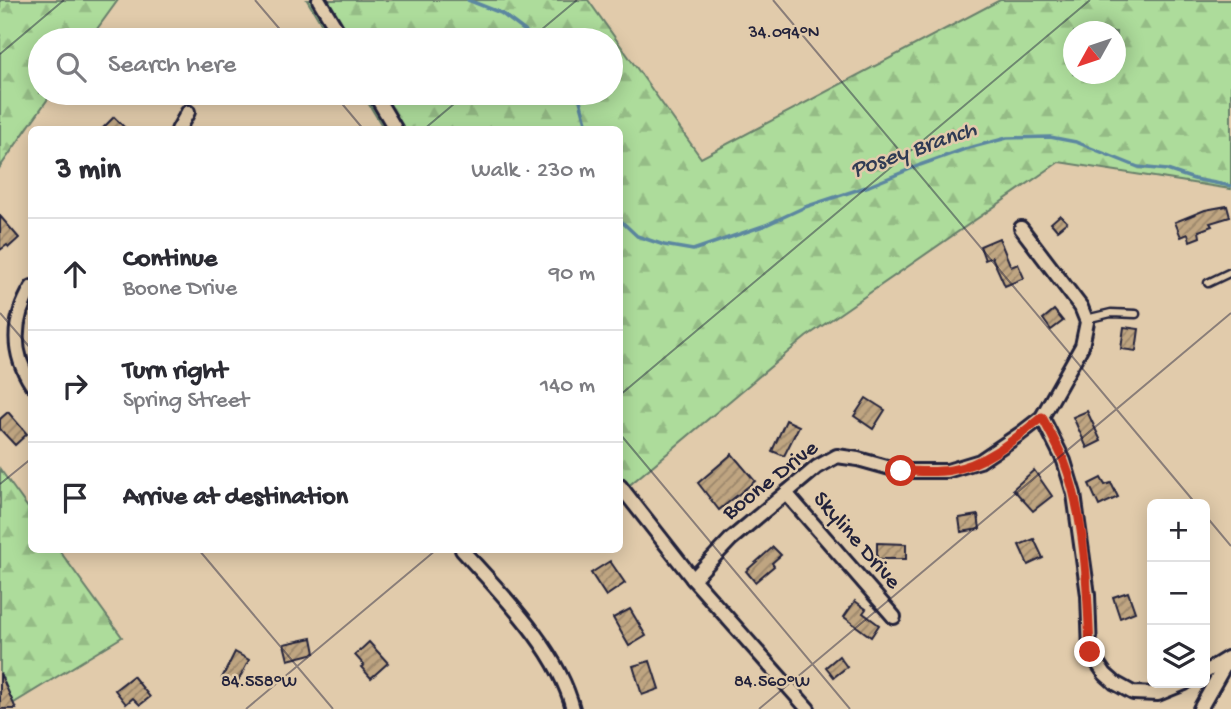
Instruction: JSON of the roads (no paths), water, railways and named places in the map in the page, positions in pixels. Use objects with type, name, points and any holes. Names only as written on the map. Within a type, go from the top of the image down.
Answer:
[{"type":"street","points":[[319,0],[336,28]]},
{"type":"street","points":[[381,105],[394,126]]},
{"type":"street","points":[[180,126],[188,112]]},
{"type":"street","points":[[1021,228],[1081,307],[1086,319],[1087,331],[1082,346],[1042,417],[1064,461],[1074,494],[1088,595],[1090,652],[1105,674],[1133,693],[1158,694],[1173,688]]},
{"type":"street","points":[[28,296],[17,320],[16,345],[21,369],[28,380]]},
{"type":"street","name":"Boone Drive","points":[[693,579],[731,539],[817,467],[837,456],[901,471],[947,471],[980,461],[1042,417]]},
{"type":"street","points":[[623,490],[693,579],[808,709]]},
{"type":"street","name":"Skyline Drive","points":[[786,493],[894,617]]},
{"type":"street","points":[[465,553],[514,608],[554,664],[573,709]]},
{"type":"street","points":[[1210,669],[1230,657]]},
{"type":"street","points":[[1200,709],[1230,657]]},
{"type":"lane","points":[[1208,283],[1231,272]]},
{"type":"lane","points":[[1086,319],[1111,313],[1136,314]]},
{"type":"waterway","name":"Posey Branch","points":[[468,0],[501,13],[521,28]]},
{"type":"waterway","name":"Posey Branch","points":[[581,105],[587,126]]},
{"type":"waterway","name":"Posey Branch","points":[[623,223],[637,236],[664,245],[693,250],[766,225],[805,207],[869,186],[920,165],[1007,138],[1050,137],[1076,142],[1138,167],[1167,170],[1194,179],[1231,186]]}]
